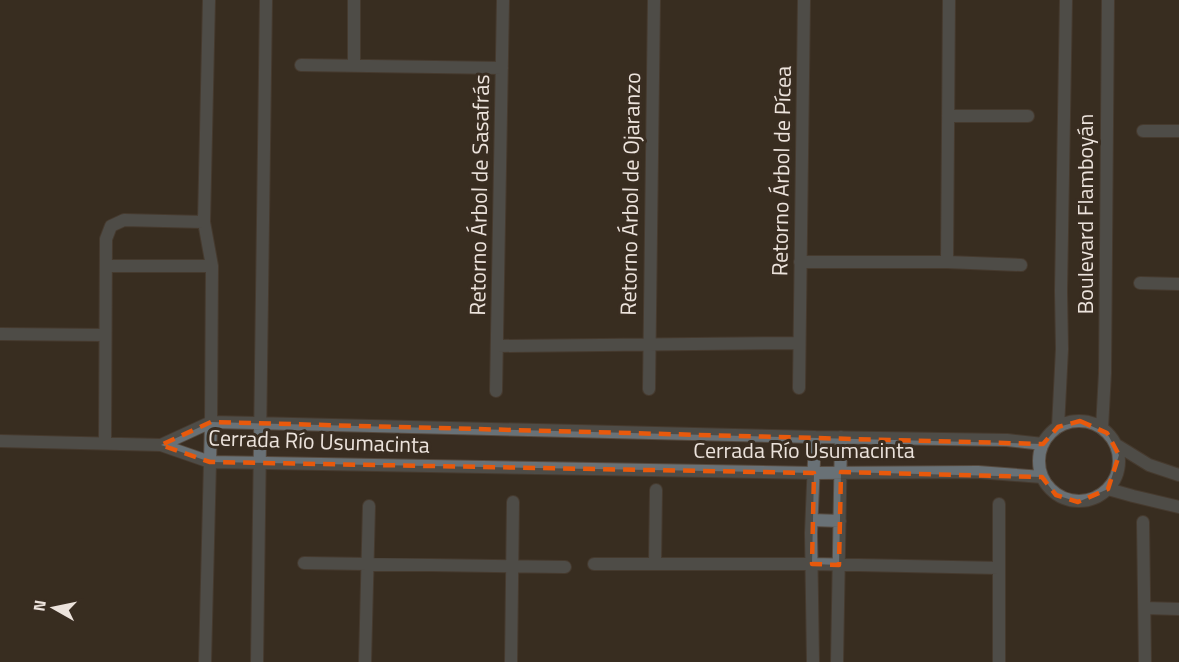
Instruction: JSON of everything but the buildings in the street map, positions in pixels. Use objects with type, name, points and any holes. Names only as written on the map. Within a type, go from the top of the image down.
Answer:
[{"type":"street","points":[[205,662],[212,266],[204,222],[209,0]]},
{"type":"street","points":[[257,662],[266,0]]},
{"type":"street","points":[[354,0],[354,66]]},
{"type":"street","name":"Retorno Árbol de Sasafrás","points":[[496,391],[503,0]]},
{"type":"street","name":"Retorno Árbol de Ojaranzo","points":[[649,389],[654,0]]},
{"type":"street","name":"Retorno Árbol de Pícea","points":[[799,388],[804,0]]},
{"type":"street","points":[[946,262],[949,0]]},
{"type":"street","name":"Boulevard Flamboyán","points":[[1058,427],[1062,349],[1066,0]]},
{"type":"street","name":"Boulevard Flamboyán","points":[[1102,428],[1105,373],[1108,0]]},
{"type":"street","points":[[301,65],[502,68]]},
{"type":"street","points":[[948,116],[1028,116]]},
{"type":"street","points":[[1143,131],[1179,131]]},
{"type":"street","points":[[105,443],[106,239],[111,226],[124,220],[204,222]]},
{"type":"street","points":[[800,262],[946,262],[1022,265]]},
{"type":"street","points":[[106,266],[212,266]]},
{"type":"street","points":[[1140,283],[1179,284]]},
{"type":"street","points":[[0,334],[105,335]]},
{"type":"street","points":[[497,346],[800,343]]},
{"type":"street","name":"Cerrada Río Usumacinta","points":[[161,445],[211,422],[1007,440],[1042,444]]},
{"type":"street","points":[[1069,422],[1092,423],[1102,428],[1112,438],[1119,455],[1119,467],[1115,479],[1100,496],[1089,500],[1078,502],[1056,495],[1042,477],[1039,455],[1042,444],[1049,434],[1069,422]]},
{"type":"street","points":[[813,662],[812,520],[815,437]]},
{"type":"street","points":[[837,662],[841,437]]},
{"type":"street","points":[[0,441],[161,445]]},
{"type":"street","points":[[1115,444],[1149,465],[1179,475]]},
{"type":"street","name":"Cerrada Río Usumacinta","points":[[161,445],[210,462],[814,473],[978,472],[1042,477]]},
{"type":"street","points":[[1108,489],[1179,507]]},
{"type":"street","points":[[655,564],[656,490]]},
{"type":"street","points":[[511,662],[513,502]]},
{"type":"street","points":[[999,504],[999,662]]},
{"type":"street","points":[[365,662],[369,506]]},
{"type":"street","points":[[812,520],[840,521]]},
{"type":"street","points":[[1143,522],[1146,662]]},
{"type":"street","points":[[304,563],[565,567]]},
{"type":"street","points":[[594,564],[812,564],[999,568]]},
{"type":"street","points":[[1145,608],[1179,609]]},
{"type":"highlighted area","points":[[1080,421],[1107,433],[1119,455],[1108,489],[1078,502],[1056,495],[1042,477],[841,472],[839,565],[812,564],[814,473],[210,462],[161,445],[211,422],[1043,444],[1058,427]]}]
